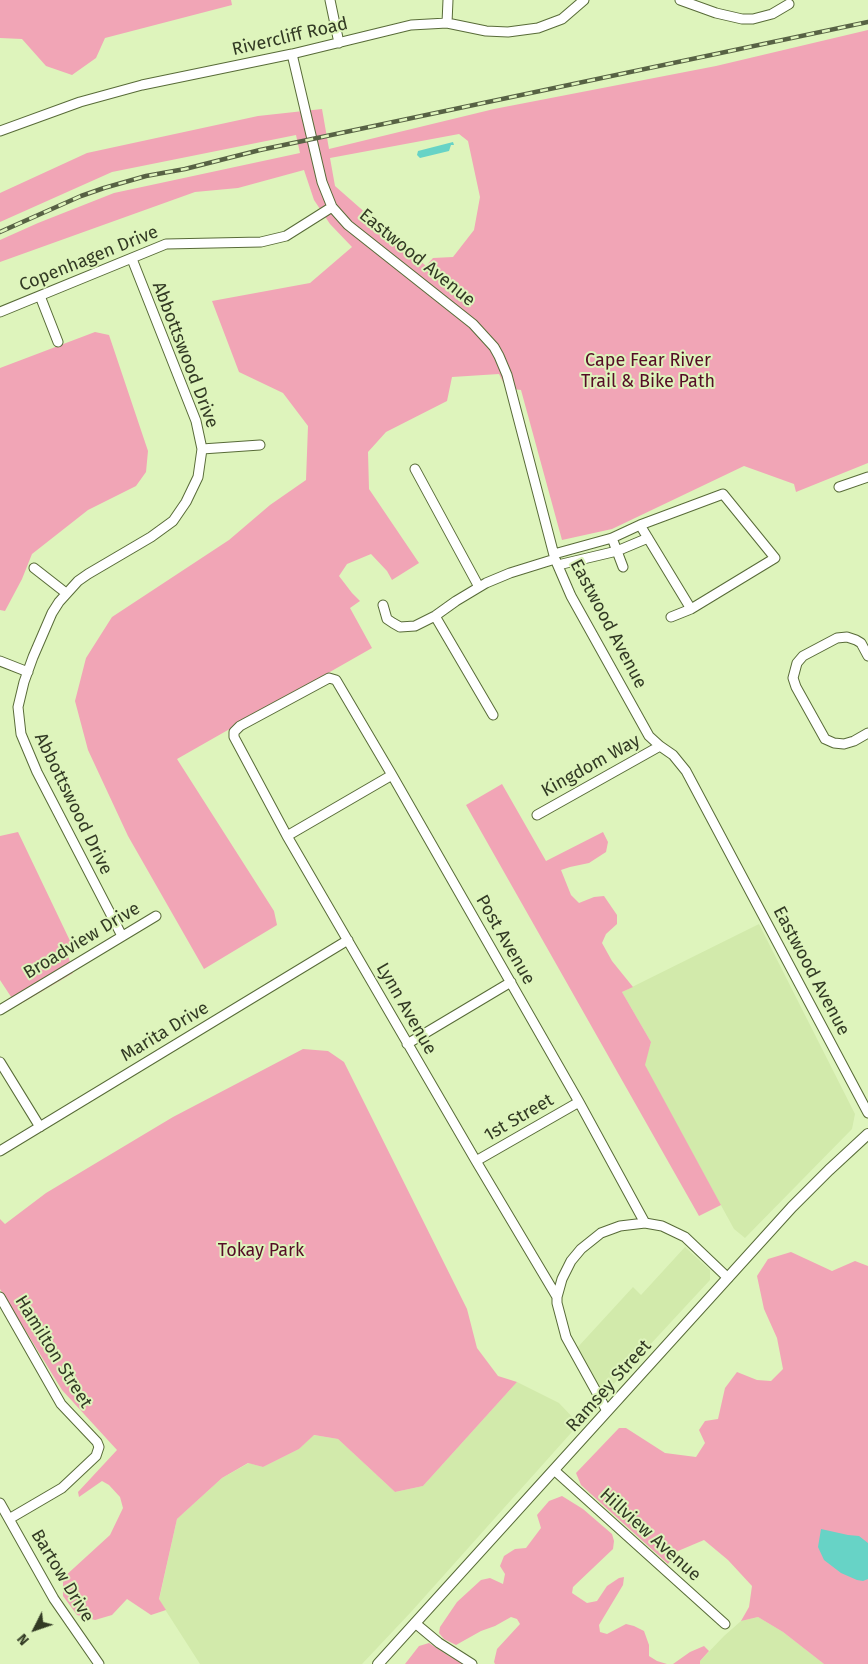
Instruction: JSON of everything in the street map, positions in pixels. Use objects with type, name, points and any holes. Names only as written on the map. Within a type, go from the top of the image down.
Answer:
[{"type":"main road","name":"Ramsey Street","points":[[378,1664],[804,1194],[868,1134]]},
{"type":"street","points":[[330,0],[339,43]]},
{"type":"street","points":[[447,22],[448,0]]},
{"type":"street","name":"Rivercliff Road","points":[[0,131],[80,102],[142,85],[292,54],[410,25],[447,22],[486,31],[508,32],[548,26],[562,19],[584,0]]},
{"type":"street","points":[[680,0],[716,13],[742,19],[753,19],[772,14],[789,4]]},
{"type":"street","name":"Eastwood Avenue","points":[[292,54],[322,182],[332,207],[348,225],[473,324],[497,351],[507,375],[556,559],[571,596],[652,740],[673,755],[686,771],[868,1113]]},
{"type":"street","name":"Copenhagen Drive","points":[[0,312],[166,244],[261,242],[286,236],[332,207]]},
{"type":"street","name":"Abbottswood Drive","points":[[122,936],[38,772],[21,734],[18,707],[28,672],[52,613],[66,593],[88,574],[151,537],[173,521],[183,507],[198,477],[202,449],[196,421],[132,259]]},
{"type":"street","points":[[40,296],[58,342]]},
{"type":"street","points":[[202,449],[260,445]]},
{"type":"street","points":[[415,469],[479,587]]},
{"type":"street","points":[[839,486],[868,477]]},
{"type":"street","points":[[382,605],[387,619],[400,627],[415,626],[436,616],[442,610],[479,587],[510,573],[556,559],[723,494],[775,558],[690,609],[671,617]]},
{"type":"street","points":[[640,525],[690,609]]},
{"type":"street","points":[[612,538],[623,568]]},
{"type":"street","points":[[556,559],[617,551],[648,538]]},
{"type":"street","points":[[34,568],[66,593]]},
{"type":"street","points":[[436,616],[493,715]]},
{"type":"street","points":[[868,656],[861,643],[856,640],[847,637],[837,638],[803,656],[797,663],[794,673],[796,687],[825,739],[834,743],[844,744],[868,733]]},
{"type":"street","points":[[0,661],[28,672]]},
{"type":"street","name":"Post Avenue","points":[[234,735],[240,726],[331,678],[339,684],[511,982],[645,1224]]},
{"type":"street","name":"Lynn Avenue","points":[[234,735],[287,836],[476,1162],[557,1297]]},
{"type":"street","name":"Kingdom Way","points":[[537,815],[660,746]]},
{"type":"street","points":[[287,836],[392,775]]},
{"type":"street","name":"Broadview Drive","points":[[0,1010],[156,916]]},
{"type":"street","name":"Marita Drive","points":[[0,1151],[348,940]]},
{"type":"street","points":[[408,1044],[511,982]]},
{"type":"street","points":[[0,1062],[40,1127]]},
{"type":"street","name":"1st Street","points":[[476,1162],[579,1102]]},
{"type":"street","points":[[607,1411],[566,1337],[559,1318],[557,1297],[562,1279],[571,1261],[588,1241],[610,1229],[630,1224],[662,1226],[680,1234],[728,1278]]},
{"type":"street","name":"Hamilton Street","points":[[0,1297],[61,1404],[93,1437],[99,1447],[96,1456],[62,1488],[10,1519]]},
{"type":"street","name":"Hillview Avenue","points":[[554,1470],[725,1624]]},
{"type":"street","name":"Bartow Drive","points":[[0,1503],[54,1599],[99,1664]]},
{"type":"street","points":[[415,1623],[439,1643],[472,1664]]},
{"type":"shaded area","points":[[759,924],[855,1114],[852,1129],[745,1238],[734,1229],[644,1065],[651,1042],[622,992]]},
{"type":"shaded area","points":[[685,1247],[710,1270],[710,1280],[608,1390],[600,1389],[577,1348],[633,1287],[641,1295]]},
{"type":"shaded area","points":[[517,1382],[559,1403],[579,1424],[362,1664],[200,1664],[159,1600],[177,1519],[222,1478],[249,1463],[263,1467],[299,1449],[313,1435],[338,1439],[395,1492],[423,1486]]},
{"type":"shaded area","points":[[758,1617],[783,1632],[824,1664],[700,1664],[700,1661],[741,1621]]},
{"type":"green space","points":[[0,0],[231,0],[232,5],[105,38],[96,58],[72,75],[46,66],[22,39],[0,38]]},
{"type":"green space","name":"Cape Fear River Trail & Bike Path","points":[[868,30],[868,463],[796,492],[794,484],[744,466],[612,529],[562,540],[521,390],[506,388],[499,374],[452,377],[447,401],[386,432],[368,452],[369,489],[419,563],[392,580],[387,571],[371,554],[347,564],[339,576],[360,601],[350,608],[372,648],[177,759],[274,911],[277,925],[204,969],[128,836],[88,750],[75,701],[86,658],[112,617],[229,540],[270,505],[306,480],[308,426],[283,393],[239,372],[212,301],[310,283],[352,247],[330,224],[314,200],[304,170],[238,188],[195,192],[0,262],[0,240],[38,223],[114,193],[300,153],[296,135],[112,172],[0,222],[0,193],[87,153],[258,116],[322,109],[329,149],[494,109],[716,66]],"holes":[[[459,134],[468,141],[480,197],[474,230],[453,257],[433,258],[426,266],[335,186],[330,158]]]},
{"type":"green space","points":[[95,332],[109,335],[148,451],[146,472],[136,486],[88,510],[32,554],[22,579],[5,611],[0,610],[0,368]]},
{"type":"green space","points":[[502,784],[546,861],[603,832],[608,842],[606,852],[589,863],[561,870],[571,895],[579,903],[594,897],[604,896],[617,915],[617,924],[606,934],[602,943],[612,961],[633,987],[622,992],[651,1042],[645,1065],[721,1205],[699,1216],[466,805]]},
{"type":"green space","points":[[18,832],[72,945],[68,955],[73,973],[17,1006],[0,980],[0,836]]},
{"type":"green space","name":"Tokay Park","points":[[303,1049],[328,1051],[344,1062],[467,1309],[477,1348],[498,1376],[517,1382],[423,1486],[395,1492],[338,1439],[314,1435],[299,1449],[263,1467],[248,1463],[222,1478],[177,1519],[159,1599],[166,1610],[151,1615],[127,1599],[112,1615],[95,1620],[77,1615],[63,1596],[63,1578],[110,1535],[123,1508],[120,1497],[109,1485],[102,1481],[79,1497],[78,1492],[117,1450],[62,1390],[0,1289],[0,1219],[5,1224],[46,1193],[173,1117]]},
{"type":"green space","points":[[791,1252],[832,1271],[855,1261],[868,1266],[868,1664],[824,1664],[783,1632],[758,1617],[741,1621],[749,1607],[752,1586],[728,1560],[704,1540],[678,1551],[668,1564],[581,1485],[576,1473],[619,1428],[626,1428],[665,1453],[696,1457],[705,1443],[699,1430],[705,1421],[718,1419],[725,1388],[737,1372],[757,1380],[771,1381],[783,1369],[777,1338],[764,1309],[757,1276],[768,1259]]},
{"type":"green space","points":[[562,1496],[583,1509],[612,1534],[614,1541],[613,1549],[573,1587],[572,1593],[587,1603],[597,1601],[607,1586],[624,1577],[623,1585],[599,1625],[600,1632],[607,1634],[626,1624],[634,1626],[644,1631],[649,1645],[649,1656],[667,1664],[495,1664],[497,1649],[520,1624],[517,1619],[511,1617],[456,1645],[444,1639],[439,1633],[440,1627],[457,1602],[481,1580],[490,1578],[503,1584],[505,1574],[500,1566],[504,1556],[515,1549],[526,1548],[541,1528],[537,1515],[549,1501]]},
{"type":"green space","points":[[429,1643],[464,1664],[405,1664],[419,1646]]},
{"type":"green space","points":[[704,1646],[709,1651],[700,1661],[700,1664],[673,1664],[690,1652]]},
{"type":"water","points":[[453,142],[454,145],[451,145],[449,151],[420,158],[417,155],[418,151]]},
{"type":"water","points":[[821,1529],[859,1536],[868,1543],[868,1579],[863,1581],[857,1580],[841,1573],[824,1560],[818,1547]]},
{"type":"railway","points":[[0,232],[81,196],[146,176],[185,169],[260,150],[868,22]]}]
